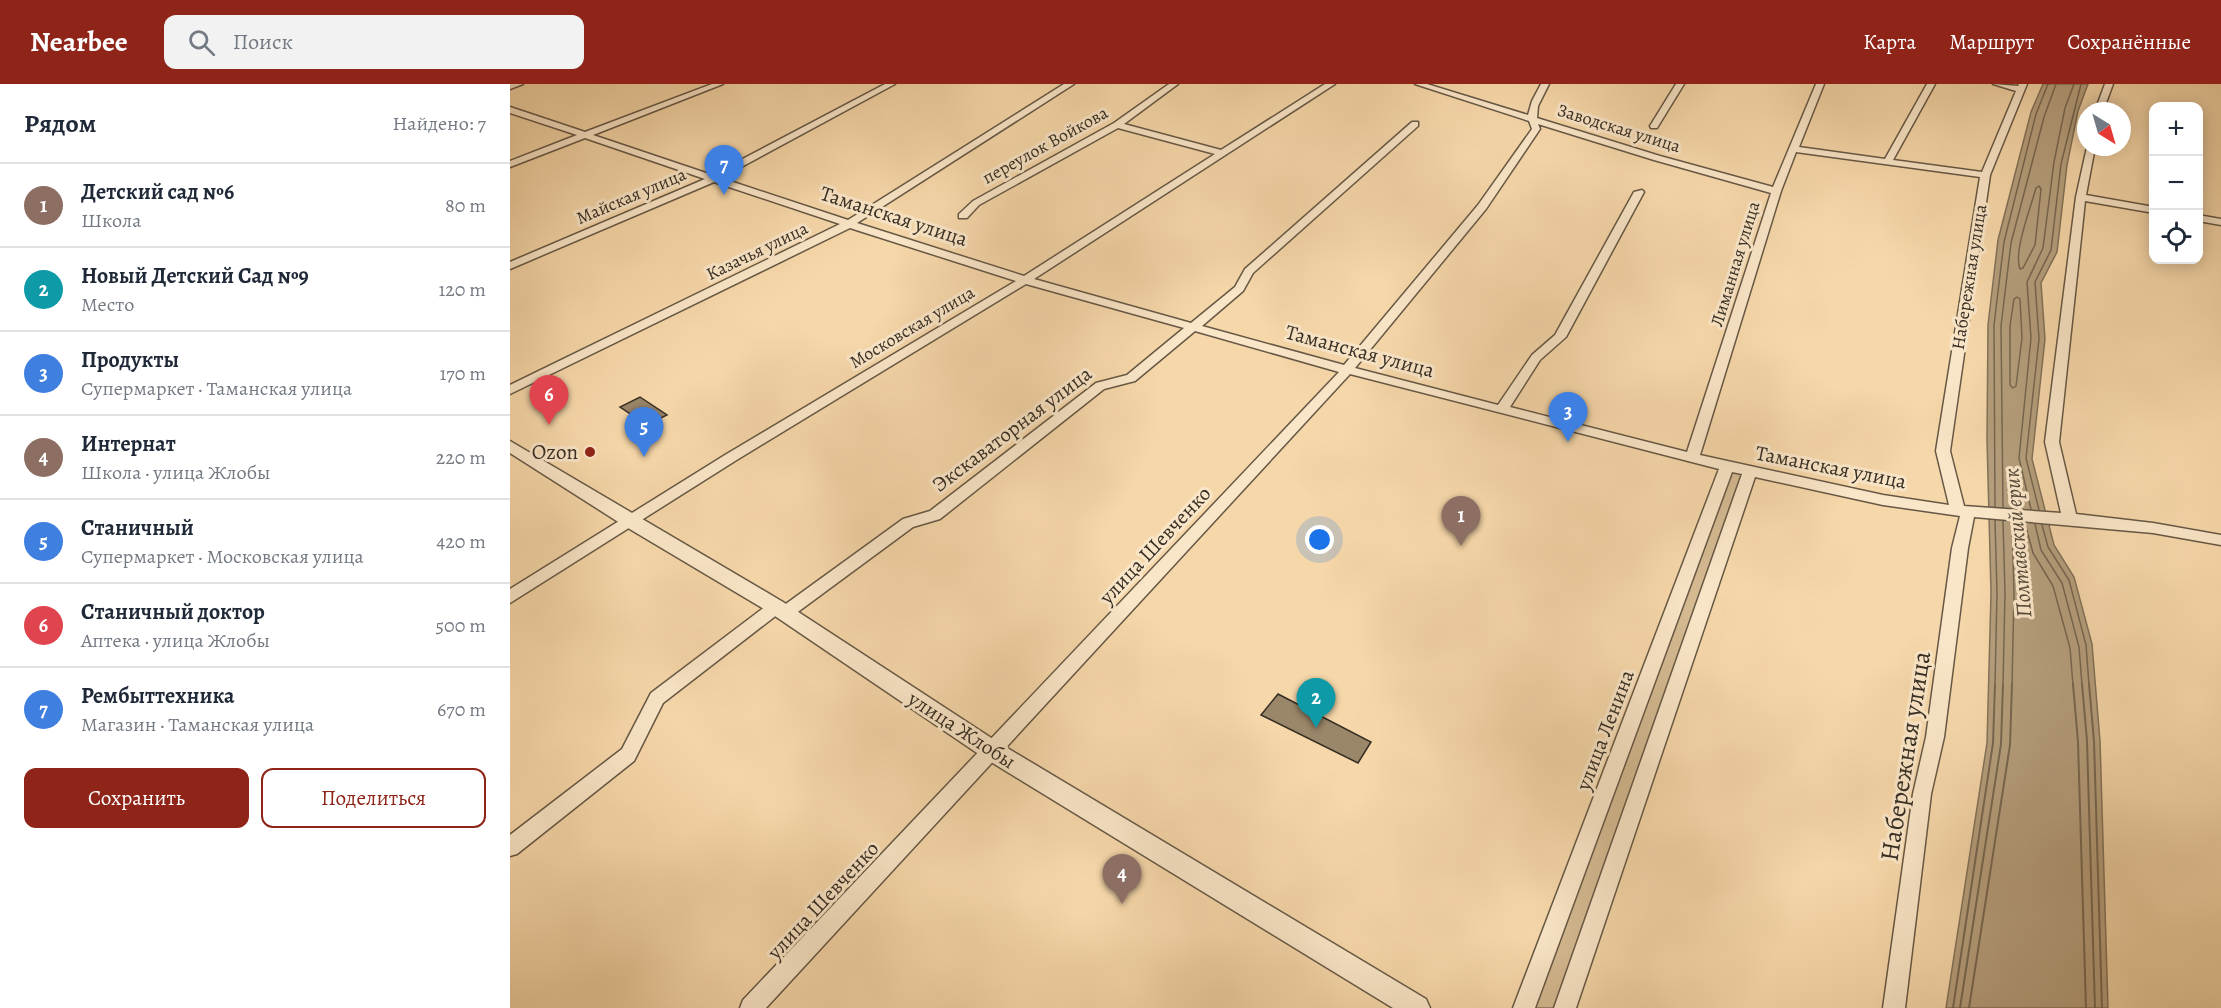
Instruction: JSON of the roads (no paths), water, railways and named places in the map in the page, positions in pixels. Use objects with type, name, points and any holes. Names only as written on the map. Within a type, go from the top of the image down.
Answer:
[{"type":"street","points":[[510,87],[519,84]]},
{"type":"street","points":[[510,164],[719,84]]},
{"type":"street","name":"Майская улица","points":[[510,266],[712,179],[891,84]]},
{"type":"street","name":"Казачья улица","points":[[510,390],[849,224],[1070,84]]},
{"type":"street","name":"переулок Войкова","points":[[963,216],[976,203],[1117,125],[1174,84]]},
{"type":"street","name":"Московская улица","points":[[510,597],[629,521],[1025,280],[1331,84]]},
{"type":"street","name":"Заводская улица","points":[[1419,84],[1776,191]]},
{"type":"street","name":"улица Шевченко","points":[[751,1008],[1347,370],[1482,207],[1536,129],[1530,119],[1533,103],[1545,84]]},
{"type":"street","points":[[1654,126],[1680,84]]},
{"type":"street","name":"Лиманная улица","points":[[1692,458],[1776,191],[1820,84]]},
{"type":"street","points":[[1887,162],[1931,84]]},
{"type":"street","points":[[1997,84],[2021,86]]},
{"type":"street","points":[[2102,102],[2109,84]]},
{"type":"street","name":"Набережная улица","points":[[1894,1008],[1922,794],[1935,737],[1960,548],[1963,512],[1943,451],[1985,175],[2021,86]]},
{"type":"street","name":"Таманская улица","points":[[510,110],[712,179],[1025,280],[1347,370],[1727,467],[1882,500],[1963,512],[2070,519],[2153,528],[2221,540]]},
{"type":"street","name":"Экскаваторная улица","points":[[510,847],[628,755],[657,698],[908,523],[935,514],[1100,386],[1131,378],[1239,289],[1249,271],[1415,124]]},
{"type":"street","points":[[1117,125],[1220,153]]},
{"type":"street","points":[[1793,149],[1985,175]]},
{"type":"street","points":[[2070,519],[2052,442],[2081,196],[2089,156]]},
{"type":"street","points":[[1502,409],[1536,358],[1560,337],[1639,192]]},
{"type":"street","points":[[2081,196],[2149,209]]},
{"type":"street","points":[[2203,219],[2221,222]]},
{"type":"street","name":"улица Жлобы","points":[[510,446],[629,521],[781,610],[991,750],[1417,1008]]},
{"type":"street","name":"улица Ленина","points":[[1524,1008],[1727,467]]},
{"type":"street","points":[[1565,1008],[1750,472]]},
{"type":"water","name":"Полтавский ерик","points":[[2043,84],[2088,84],[2081,102],[2077,102],[2077,116],[2067,165],[2057,252],[2041,283],[2045,339],[2032,459],[2054,545],[2074,577],[2092,644],[2100,741],[2108,1008],[1946,1008],[1987,743],[1991,593],[1987,439],[1988,325],[1998,240],[2031,112]]},
{"type":"place","name":"Рембыттехника","points":[[724,195]]},
{"type":"place","name":"Станичный доктор","points":[[549,425]]},
{"type":"place","name":"Продукты","points":[[1568,442]]},
{"type":"place","name":"Ozon","points":[[590,452]]},
{"type":"place","name":"Станичный","points":[[644,457]]},
{"type":"place","name":"Детский сад №6","points":[[1461,546]]},
{"type":"place","name":"Новый Детский Сад №9","points":[[1316,728]]},
{"type":"place","name":"Интернат","points":[[1122,904]]}]
